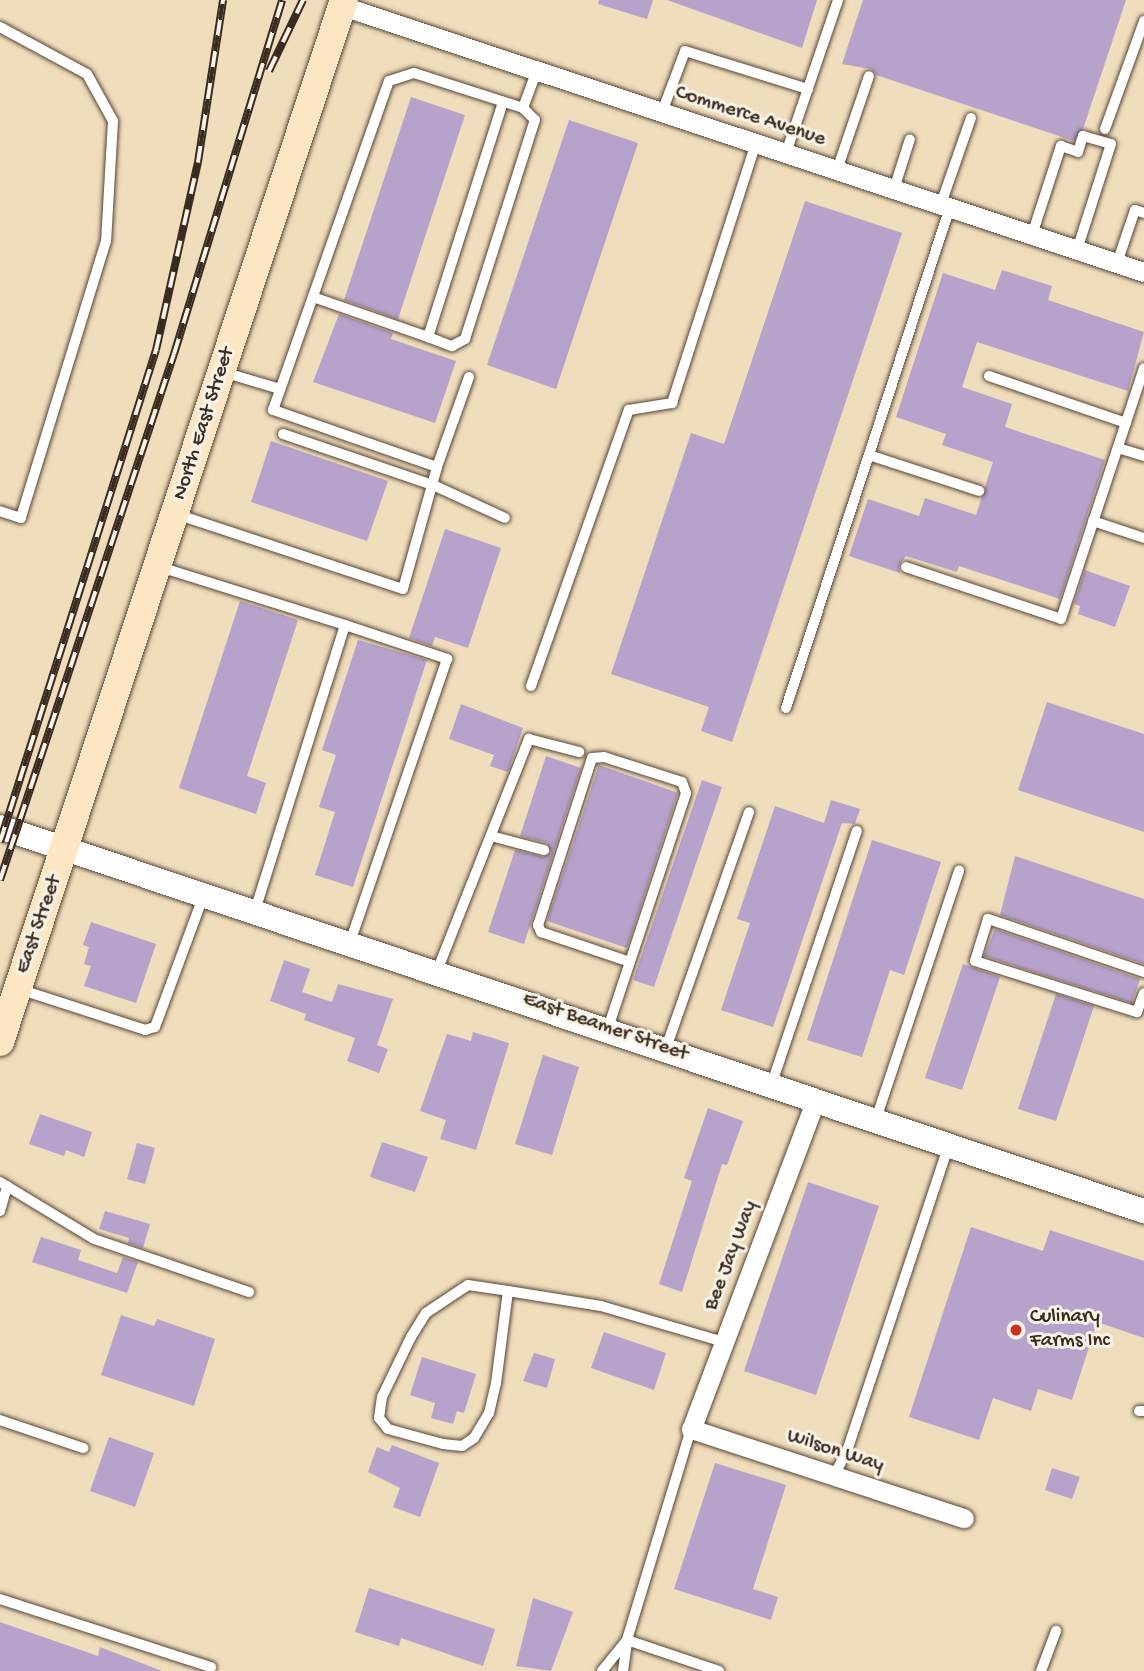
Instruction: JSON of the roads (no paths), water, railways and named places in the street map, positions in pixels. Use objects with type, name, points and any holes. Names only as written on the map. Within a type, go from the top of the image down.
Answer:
[{"type":"main road","name":"North East Street","points":[[66,848],[343,3]]},
{"type":"main road","name":"East Street","points":[[0,1042],[66,848]]},
{"type":"street","name":"Commerce Avenue","points":[[343,3],[1144,272]]},
{"type":"street","name":"East Beamer Street","points":[[0,827],[772,1083],[1144,1211]]},
{"type":"street","name":"Bee Jay Way","points":[[691,1429],[816,1099]]},
{"type":"street","name":"Wilson Way","points":[[691,1429],[964,1518]]},
{"type":"lane","points":[[786,153],[838,0]]},
{"type":"lane","points":[[1105,129],[1144,21]]},
{"type":"lane","points":[[0,27],[87,74],[113,121],[106,241],[21,518],[0,511]]},
{"type":"lane","points":[[662,112],[685,51],[808,89]]},
{"type":"lane","points":[[523,108],[537,70]]},
{"type":"lane","points":[[313,298],[452,346],[465,339],[535,120],[523,108],[414,73],[389,81],[273,410],[438,467]]},
{"type":"lane","points":[[837,170],[869,76]]},
{"type":"lane","points":[[428,337],[503,102]]},
{"type":"lane","points":[[786,708],[869,455],[971,118]]},
{"type":"lane","points":[[1032,235],[1061,146],[1078,152],[1083,136],[1111,144],[1077,250]]},
{"type":"lane","points":[[894,189],[910,139]]},
{"type":"lane","points":[[531,686],[629,410],[672,403],[756,143]]},
{"type":"lane","points":[[1117,263],[1135,210],[1144,213]]},
{"type":"lane","points":[[906,567],[1061,619],[1144,368]]},
{"type":"lane","points":[[222,372],[280,389]]},
{"type":"lane","points":[[989,376],[1126,423]]},
{"type":"lane","points":[[175,514],[403,589],[438,467],[469,377]]},
{"type":"lane","points":[[283,434],[433,485],[505,518]]},
{"type":"lane","points":[[1118,448],[1144,456]]},
{"type":"lane","points":[[869,455],[979,491]]},
{"type":"lane","points":[[1093,521],[1144,538]]},
{"type":"lane","points":[[158,566],[447,659],[350,942]]},
{"type":"lane","points":[[255,910],[345,625]]},
{"type":"lane","points":[[437,971],[529,739],[579,752]]},
{"type":"lane","points":[[608,1028],[630,962],[686,793],[682,782],[604,757],[592,758],[538,925],[541,932],[630,962]]},
{"type":"lane","points":[[666,1048],[749,812]]},
{"type":"lane","points":[[772,1083],[857,831]]},
{"type":"lane","points":[[491,836],[544,849]]},
{"type":"lane","points":[[875,1119],[959,871]]},
{"type":"lane","points":[[18,989],[145,1030],[155,1027],[164,1009],[204,893]]},
{"type":"lane","points":[[1144,972],[988,919],[975,961],[1137,1012],[1144,993]]},
{"type":"lane","points":[[834,1476],[848,1448],[950,1144]]},
{"type":"lane","points":[[0,1211],[4,1184],[94,1239],[249,1292]]},
{"type":"lane","points":[[508,1291],[496,1383],[489,1413],[474,1438],[462,1446],[443,1444],[388,1429],[379,1418],[382,1397],[426,1313],[468,1285],[508,1291],[601,1306],[724,1342]]},
{"type":"lane","points":[[0,1420],[83,1448]]},
{"type":"lane","points":[[623,1671],[627,1640],[691,1429]]},
{"type":"lane","points":[[0,1599],[211,1667]]},
{"type":"lane","points":[[1041,1671],[1056,1631]]},
{"type":"lane","points":[[602,1671],[627,1640]]},
{"type":"lane","points":[[627,1640],[719,1671]]},
{"type":"railway","points":[[0,842],[156,350],[198,162],[223,0]]},
{"type":"railway","points":[[0,880],[174,354],[282,0]]},
{"type":"railway","points":[[269,71],[303,0]]},
{"type":"place","name":"Culinary Farms Inc","points":[[1016,1330]]}]
